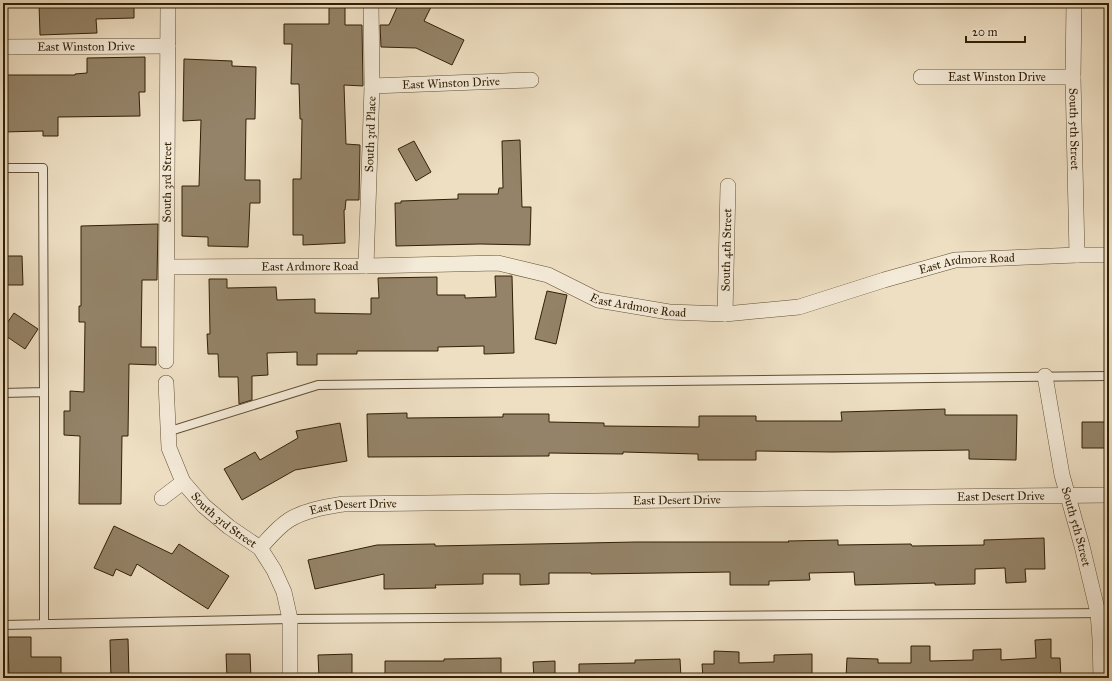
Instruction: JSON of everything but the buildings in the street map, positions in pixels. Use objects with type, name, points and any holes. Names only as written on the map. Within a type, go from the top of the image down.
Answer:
[{"type":"street","name":"South 3rd Street","points":[[166,361],[168,3]]},
{"type":"street","name":"South 3rd Place","points":[[366,266],[372,86],[371,3]]},
{"type":"street","name":"South 5th Street","points":[[1074,3],[1073,77],[1077,255]]},
{"type":"street","name":"East Winston Drive","points":[[3,47],[168,46]]},
{"type":"street","name":"East Winston Drive","points":[[921,78],[1073,77]]},
{"type":"street","name":"East Winston Drive","points":[[372,86],[531,80]]},
{"type":"street","name":"South 4th Street","points":[[726,314],[728,186]]},
{"type":"street","name":"East Ardmore Road","points":[[167,267],[366,266],[498,263],[548,275],[598,300],[669,312],[726,314],[799,307],[884,280],[955,260],[1109,255]]},
{"type":"street","name":"South 5th Street","points":[[1045,376],[1062,475],[1103,613],[1100,639],[1101,678]]},
{"type":"street","name":"South 3rd Street","points":[[166,383],[169,448],[183,482],[204,506],[229,527],[260,548],[274,570],[284,592],[290,619],[290,678]]},
{"type":"street","points":[[162,498],[183,482]]},
{"type":"street","name":"East Desert Drive","points":[[260,548],[276,531],[290,520],[318,508],[343,504],[1109,495]]},
{"type":"lane","points":[[3,168],[43,168],[44,624]]},
{"type":"lane","points":[[168,432],[318,385],[1109,376]]},
{"type":"lane","points":[[3,393],[44,392]]},
{"type":"lane","points":[[3,625],[290,619],[1103,613]]}]
